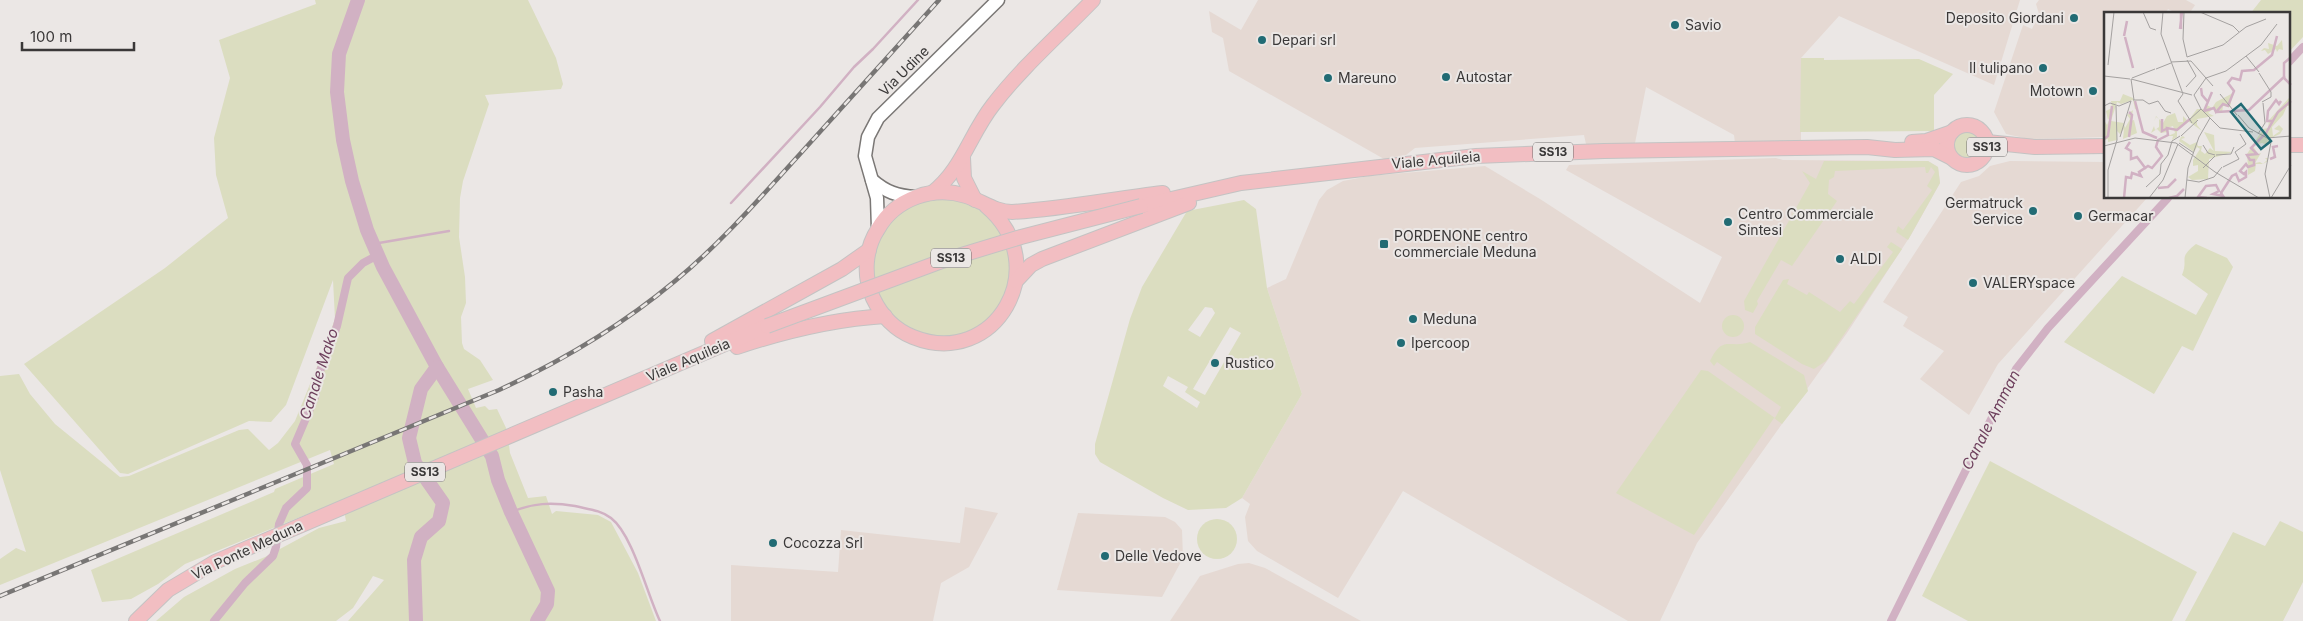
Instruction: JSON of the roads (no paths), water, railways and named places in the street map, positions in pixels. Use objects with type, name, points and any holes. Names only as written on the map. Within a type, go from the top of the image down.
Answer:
[{"type":"main road","name":"Via Udine","points":[[878,229],[878,205],[865,156],[866,145],[878,118],[998,0]]},
{"type":"main road","points":[[932,193],[943,184],[963,158],[978,128],[993,105],[1093,0]]},
{"type":"main road","name":"Viale Aquileia","points":[[1867,148],[1926,141],[1963,126],[1976,127],[1985,136],[1987,142],[2036,147],[2104,146]]},
{"type":"main road","name":"SS13","points":[[1950,156],[1947,144],[1952,132]]},
{"type":"main road","name":"SS13","points":[[1980,161],[1985,155],[1987,142]]},
{"type":"main road","points":[[2290,145],[2303,145]]},
{"type":"main road","name":"Viale Aquileia","points":[[341,508],[767,326],[942,261],[1021,237],[1141,206],[1241,184],[1476,156],[1604,151],[1867,148],[1934,150],[1950,156],[1961,165],[1975,164],[2001,152],[2036,147]]},
{"type":"main road","points":[[963,158],[964,178],[980,203],[995,214],[1010,234],[1017,257],[1016,281],[1010,299],[1000,316],[978,334],[959,341],[939,343],[918,339],[900,330],[885,316],[872,296],[869,285],[867,267],[869,250],[878,229],[894,210],[916,197],[932,193],[954,193],[980,203],[1007,212],[1241,184]]},
{"type":"main road","points":[[872,180],[888,192],[899,196],[916,197]]},
{"type":"main road","points":[[1016,281],[1027,269],[1042,259],[1241,184]]},
{"type":"main road","points":[[655,373],[842,268],[869,250]]},
{"type":"main road","points":[[655,373],[774,336],[851,320],[885,316]]},
{"type":"main road","name":"Via Ponte Meduna","points":[[136,621],[168,590],[184,580],[245,548],[341,508]]},
{"type":"waterway","points":[[358,0],[339,54],[337,92],[343,140],[352,181],[367,230],[383,267],[437,367],[492,456],[498,480],[511,512],[548,591],[547,604],[537,621]]},
{"type":"waterway","points":[[731,203],[820,107],[854,67],[918,0]]},
{"type":"waterway","name":"Canale Amman","points":[[2290,61],[2303,47]]},
{"type":"waterway","name":"Canale Amman","points":[[1891,621],[2016,369],[2048,328],[2167,199]]},
{"type":"waterway","points":[[373,244],[449,231]]},
{"type":"waterway","name":"Canale Mako","points":[[214,621],[245,583],[273,556],[279,524],[286,508],[307,488],[307,465],[295,444],[315,397],[319,374],[337,326],[348,278],[363,263],[378,255]]},
{"type":"waterway","points":[[416,621],[414,560],[421,537],[439,521],[443,503],[415,463],[409,438],[421,389],[437,367]]},
{"type":"waterway","points":[[511,512],[535,505],[558,504],[594,510],[611,518],[619,526],[633,551],[660,621]]},
{"type":"railway","points":[[0,596],[499,390],[590,342],[655,297],[724,236],[939,0]]},
{"type":"place","name":"Deposito Giordani","points":[[2074,18]]},
{"type":"place","name":"Savio","points":[[1675,25]]},
{"type":"place","name":"Depari srl","points":[[1262,40]]},
{"type":"place","name":"Il tulipano","points":[[2043,68]]},
{"type":"place","name":"Autostar","points":[[1446,77]]},
{"type":"place","name":"Mareuno","points":[[1328,78]]},
{"type":"place","name":"Motown","points":[[2093,91]]},
{"type":"place","name":"Germatruck Service","points":[[2033,211]]},
{"type":"place","name":"Germacar","points":[[2078,216]]},
{"type":"place","name":"Centro Commerciale Sintesi","points":[[1728,222]]},
{"type":"place","name":"PORDENONE centro commerciale Meduna","points":[[1384,244]]},
{"type":"place","name":"ALDI","points":[[1840,259]]},
{"type":"place","name":"VALERYspace","points":[[1973,283]]},
{"type":"place","name":"Meduna","points":[[1413,319]]},
{"type":"place","name":"Ipercoop","points":[[1401,343]]},
{"type":"place","name":"Rustico","points":[[1215,363]]},
{"type":"place","name":"Pasha","points":[[553,392]]},
{"type":"place","name":"Cocozza Srl","points":[[773,543]]},
{"type":"place","name":"Delle Vedove","points":[[1105,556]]}]
